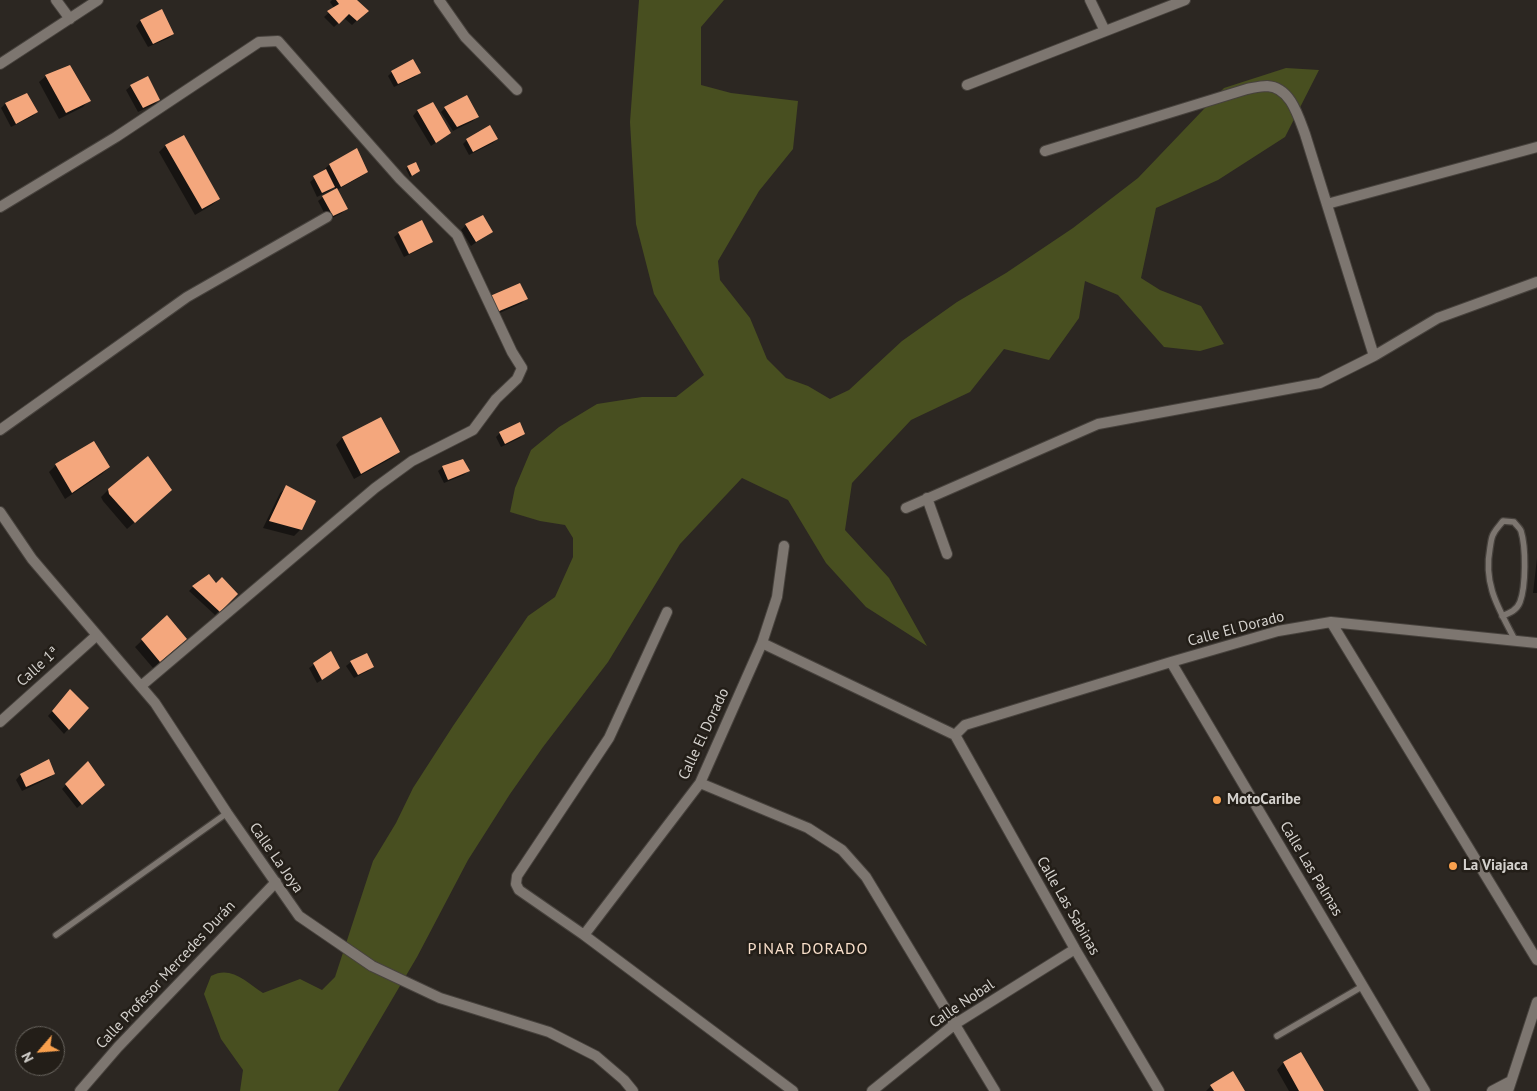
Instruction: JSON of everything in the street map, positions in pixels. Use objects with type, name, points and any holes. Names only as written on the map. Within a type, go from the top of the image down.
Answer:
[{"type":"street","points":[[56,0],[70,19]]},
{"type":"street","points":[[0,64],[98,0]]},
{"type":"street","points":[[439,0],[466,37],[517,90]]},
{"type":"street","points":[[1090,0],[1104,31]]},
{"type":"street","points":[[967,85],[1185,0]]},
{"type":"street","points":[[0,207],[116,137],[259,42],[278,41],[400,179],[458,235],[512,352],[522,368],[516,379],[496,400],[473,430],[412,461],[376,488],[141,686]]},
{"type":"street","points":[[1045,150],[1246,89],[1268,86],[1281,90],[1291,100],[1305,134],[1374,356]]},
{"type":"street","points":[[1327,204],[1537,147]]},
{"type":"street","points":[[0,430],[187,297],[327,218]]},
{"type":"street","points":[[906,508],[1098,424],[1320,383],[1374,356],[1438,318],[1537,282]]},
{"type":"street","points":[[928,498],[947,554]]},
{"type":"street","name":"Calle La Joya","points":[[0,512],[32,559],[155,703],[226,813],[299,916],[372,966],[440,998],[549,1032],[596,1056],[624,1080],[633,1091]]},
{"type":"street","name":"Calle El Dorado","points":[[584,935],[700,783],[762,644],[777,596],[784,546]]},
{"type":"street","points":[[667,612],[609,738],[517,876],[516,884],[519,890],[584,935],[793,1091]]},
{"type":"street","points":[[1331,622],[1537,960]]},
{"type":"street","name":"Calle El Dorado","points":[[955,735],[965,724],[1171,662],[1278,632],[1331,622],[1537,642]]},
{"type":"street","name":"Calle 1ª","points":[[0,722],[97,635]]},
{"type":"street","points":[[762,644],[955,735]]},
{"type":"street","name":"Calle Las Palmas","points":[[1171,662],[1425,1091]]},
{"type":"street","name":"Calle Las Sabinas","points":[[955,735],[1075,949],[1159,1091]]},
{"type":"street","points":[[700,783],[808,828],[842,850],[866,877],[996,1091]]},
{"type":"street","name":"Calle Profesor Mercedes Durán","points":[[80,1091],[118,1047],[276,882]]},
{"type":"street","name":"Calle Nobal","points":[[872,1091],[955,1024],[1075,949]]},
{"type":"street","points":[[1492,1091],[1510,1086],[1537,1002]]},
{"type":"lane","points":[[1502,616],[1515,610],[1520,602],[1524,577],[1524,551],[1520,530],[1514,522],[1504,521],[1492,535],[1488,556],[1488,577],[1494,600],[1502,616],[1515,640]]},
{"type":"lane","points":[[56,935],[226,813]]},
{"type":"lane","points":[[1277,1036],[1363,986]]},
{"type":"green space","points":[[639,0],[724,0],[701,27],[701,85],[731,93],[798,101],[793,149],[759,191],[718,261],[720,280],[750,318],[767,359],[786,378],[808,386],[830,399],[849,390],[902,341],[957,302],[1006,273],[1073,228],[1138,178],[1224,88],[1286,68],[1319,70],[1285,137],[1218,180],[1156,208],[1141,278],[1160,290],[1201,306],[1224,344],[1200,351],[1164,347],[1118,295],[1085,281],[1079,318],[1049,360],[1004,349],[970,392],[911,420],[852,483],[845,530],[889,578],[927,646],[866,607],[826,563],[788,500],[742,478],[680,544],[608,662],[543,747],[510,794],[468,860],[417,957],[338,1091],[240,1091],[243,1070],[221,1039],[204,994],[211,976],[225,972],[232,974],[263,993],[300,979],[322,990],[335,977],[373,861],[396,823],[413,788],[528,616],[555,597],[573,557],[573,538],[565,525],[540,521],[510,512],[515,488],[531,450],[559,427],[597,404],[642,397],[676,397],[704,375],[654,294],[636,224],[630,122]]},
{"type":"building","points":[[336,0],[357,0],[369,11],[357,21],[349,14],[339,24],[327,11],[339,4]]},
{"type":"building","points":[[162,9],[174,34],[153,44],[140,20]]},
{"type":"building","points":[[413,59],[421,73],[398,84],[391,71]]},
{"type":"building","points":[[70,65],[91,101],[66,113],[45,75]]},
{"type":"building","points":[[148,76],[160,100],[143,108],[130,85]]},
{"type":"building","points":[[27,93],[38,112],[16,124],[5,103]]},
{"type":"building","points":[[467,95],[479,117],[457,127],[444,107]]},
{"type":"building","points":[[433,102],[451,133],[436,143],[417,110]]},
{"type":"building","points":[[490,125],[498,139],[473,152],[466,139]]},
{"type":"building","points":[[184,135],[220,199],[202,209],[165,145]]},
{"type":"building","points":[[357,148],[368,172],[341,187],[329,164]]},
{"type":"building","points":[[416,162],[420,171],[412,176],[407,166]]},
{"type":"building","points":[[326,169],[335,187],[322,193],[313,176]]},
{"type":"building","points":[[337,188],[348,209],[333,216],[322,196]]},
{"type":"building","points":[[483,215],[493,232],[476,242],[465,224]]},
{"type":"building","points":[[422,220],[433,242],[409,254],[398,232]]},
{"type":"building","points":[[520,283],[528,299],[497,312],[490,296]]},
{"type":"building","points":[[381,417],[400,452],[361,474],[342,437]]},
{"type":"building","points":[[520,422],[525,434],[505,444],[499,432]]},
{"type":"building","points":[[94,441],[110,467],[72,493],[55,464]]},
{"type":"building","points":[[148,456],[172,490],[135,523],[109,494],[108,489]]},
{"type":"building","points":[[463,459],[470,471],[448,480],[442,466]]},
{"type":"building","points":[[286,485],[316,501],[302,530],[269,521]]},
{"type":"building","points":[[209,574],[216,583],[222,577],[238,594],[220,612],[192,586]]},
{"type":"building","points":[[167,615],[187,639],[160,662],[141,639]]},
{"type":"building","points":[[331,651],[340,668],[322,680],[313,663]]},
{"type":"building","points":[[367,653],[374,667],[358,675],[350,661]]},
{"type":"building","points":[[70,689],[89,708],[69,730],[52,711]]},
{"type":"building","points":[[49,759],[55,774],[26,787],[20,774]]},
{"type":"building","points":[[88,761],[105,785],[82,805],[65,784]]},
{"type":"building","points":[[1301,1052],[1324,1091],[1299,1091],[1283,1062]]},
{"type":"building","points":[[1233,1071],[1245,1091],[1214,1091],[1210,1085]]},
{"type":"place","name":"MotoCaribe","points":[[1217,800]]},
{"type":"place","name":"La Viajaca","points":[[1453,866]]},
{"type":"district","name":"PINAR DORADO","points":[[808,949]]}]
